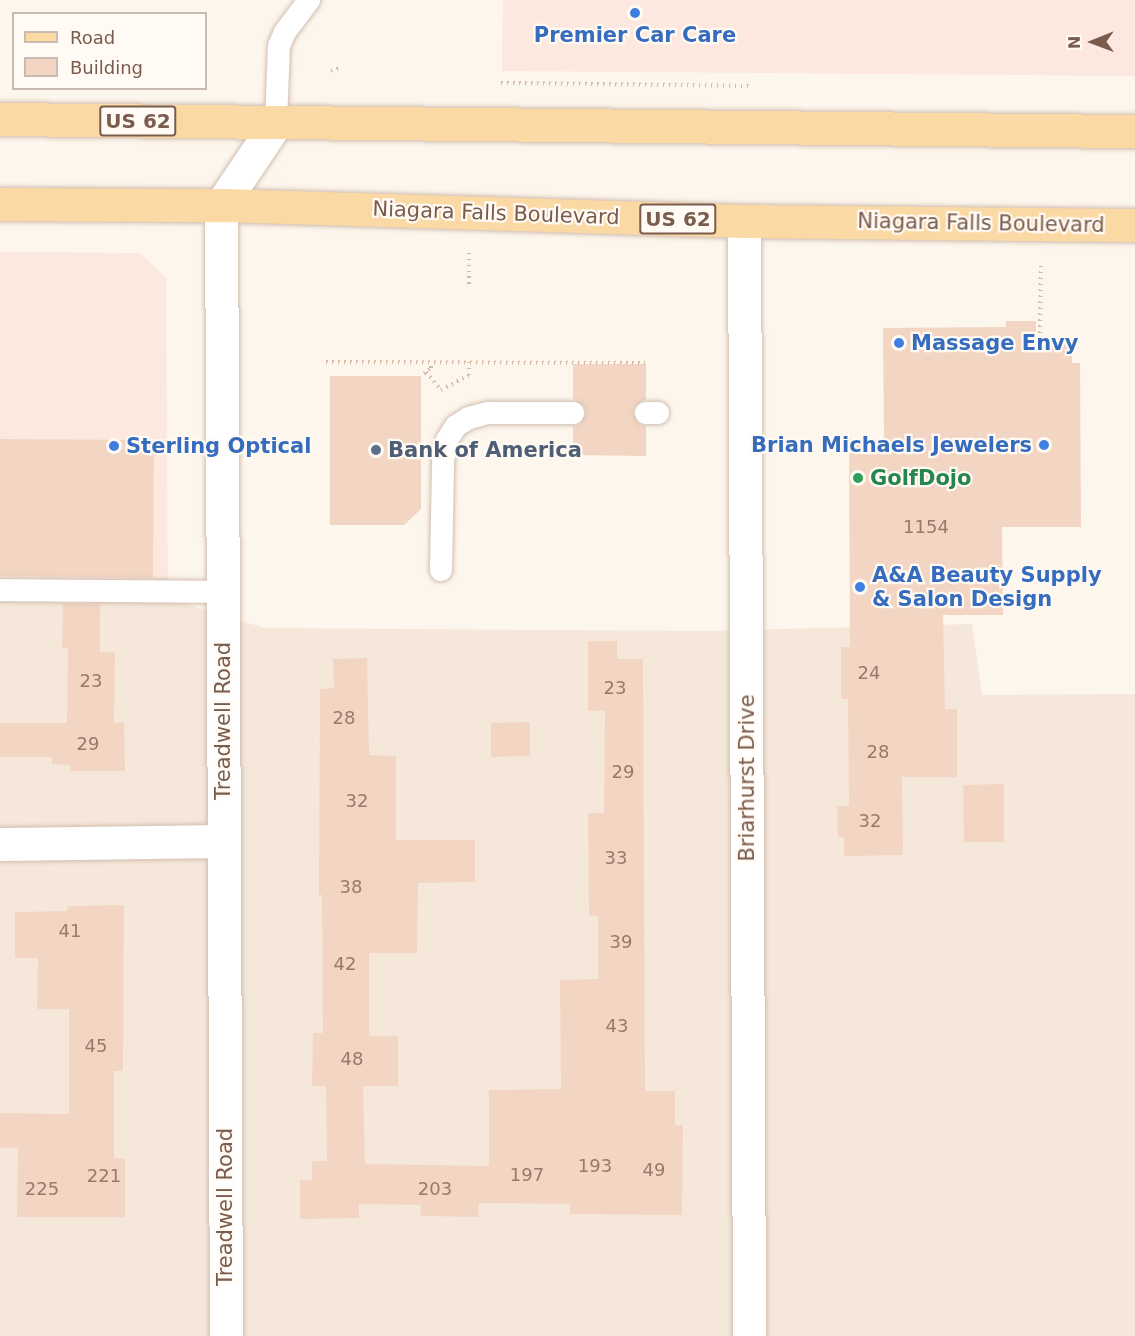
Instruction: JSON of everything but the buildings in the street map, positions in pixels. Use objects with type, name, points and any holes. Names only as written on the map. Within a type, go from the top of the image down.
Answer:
[{"type":"main road","name":"US 62","points":[[0,119],[1135,131]]},
{"type":"main road","name":"Niagara Falls Boulevard","points":[[0,204],[221,206],[744,221],[1135,225]]},
{"type":"street","points":[[221,206],[276,123]]},
{"type":"street","name":"Treadwell Road","points":[[221,206],[226,1336]]},
{"type":"street","name":"Briarhurst Drive","points":[[744,221],[749,1336]]},
{"type":"street","points":[[0,844],[224,841]]},
{"type":"lane","points":[[276,123],[279,46],[285,32],[309,0]]},
{"type":"lane","points":[[441,570],[442,461],[447,440],[456,426],[470,418],[488,413],[573,413]]},
{"type":"lane","points":[[0,590],[223,592]]},
{"type":"path","points":[[331,71],[339,68]]},
{"type":"path","points":[[501,83],[751,86]]},
{"type":"path","points":[[469,248],[469,284]]},
{"type":"path","points":[[1040,339],[1041,266]]},
{"type":"path","points":[[431,362],[432,368],[425,373],[441,390],[469,375],[469,361]]},
{"type":"path","points":[[326,362],[645,363]]},
{"type":"shaded area","points":[[503,0],[1135,0],[1135,76],[502,71]]},
{"type":"shaded area","points":[[0,252],[140,253],[166,278],[168,599],[0,598]]},
{"type":"shaded area","points":[[0,598],[168,599],[265,628],[709,631],[972,624],[982,695],[1135,694],[1135,1336],[0,1336]]},
{"type":"place","name":"Premier Car Care","points":[[635,13]]},
{"type":"place","name":"Massage Envy","points":[[899,343]]},
{"type":"place","name":"Brian Michaels Jewelers","points":[[1044,445]]},
{"type":"place","name":"Sterling Optical","points":[[114,446]]},
{"type":"place","name":"Bank of America","points":[[376,450]]},
{"type":"place","name":"GolfDojo","points":[[858,478]]},
{"type":"place","name":"A&A Beauty Supply & Salon Design","points":[[860,587]]}]
